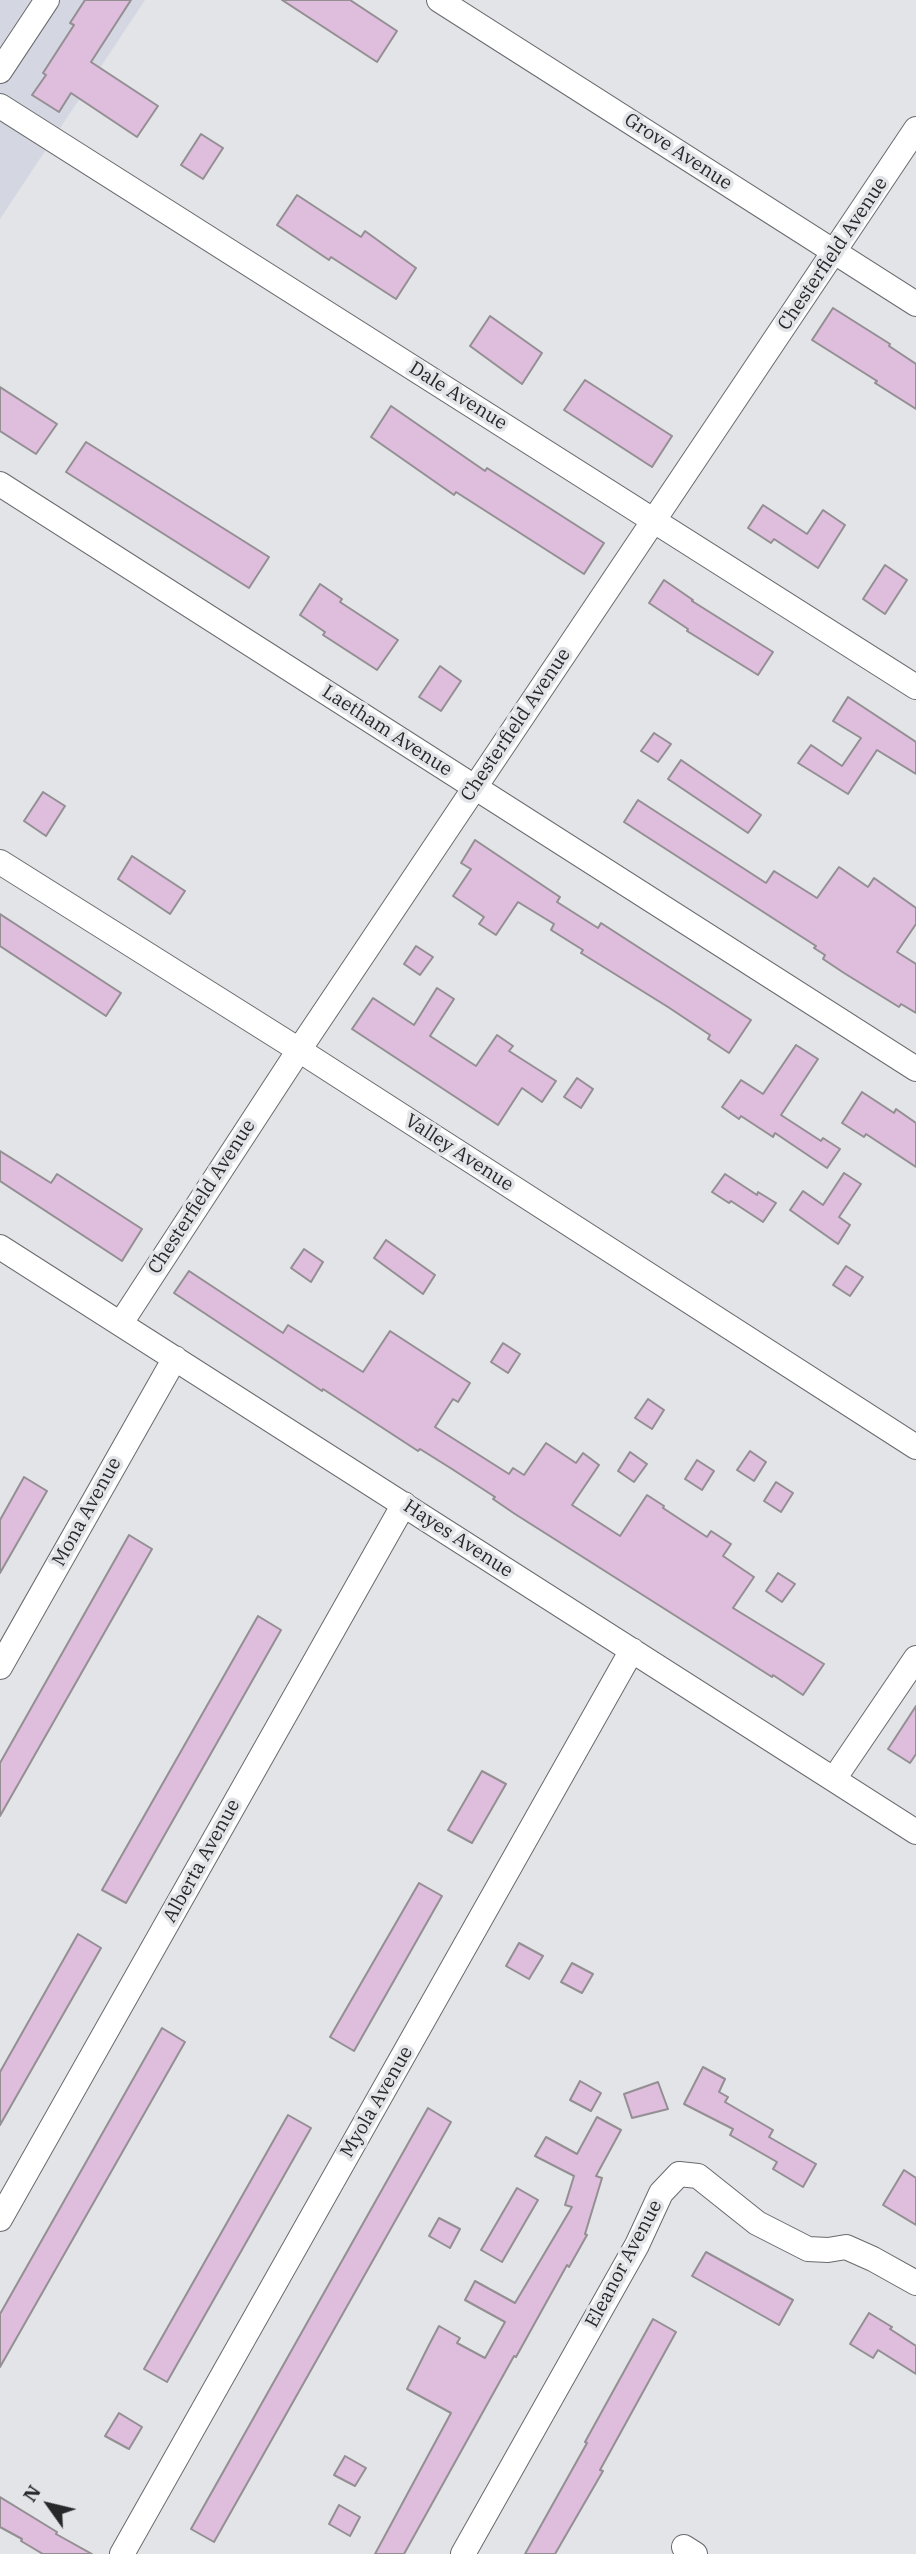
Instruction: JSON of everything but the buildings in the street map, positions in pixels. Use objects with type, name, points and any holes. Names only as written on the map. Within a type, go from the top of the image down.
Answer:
[{"type":"street","points":[[0,71],[47,0]]},
{"type":"street","name":"Grove Avenue","points":[[439,0],[916,304]]},
{"type":"street","name":"Dale Avenue","points":[[0,106],[916,687]]},
{"type":"street","name":"Chesterfield Avenue","points":[[121,1324],[299,1050],[916,129]]},
{"type":"street","name":"Laetham Avenue","points":[[0,484],[916,1069]]},
{"type":"street","name":"Valley Avenue","points":[[0,862],[299,1050],[916,1447]]},
{"type":"street","name":"Hayes Avenue","points":[[0,1247],[916,1832]]},
{"type":"street","name":"Mona Avenue","points":[[0,1667],[174,1358]]},
{"type":"street","name":"Alberta Avenue","points":[[0,2219],[404,1504]]},
{"type":"street","name":"Myola Avenue","points":[[122,2554],[632,1650]]},
{"type":"street","points":[[834,1779],[916,1658]]},
{"type":"street","name":"Eleanor Avenue","points":[[463,2554],[637,2245],[661,2193],[679,2174],[698,2176],[757,2223],[808,2249],[846,2247],[916,2283]]},
{"type":"shaded area","points":[[0,0],[145,0],[0,219]]}]
